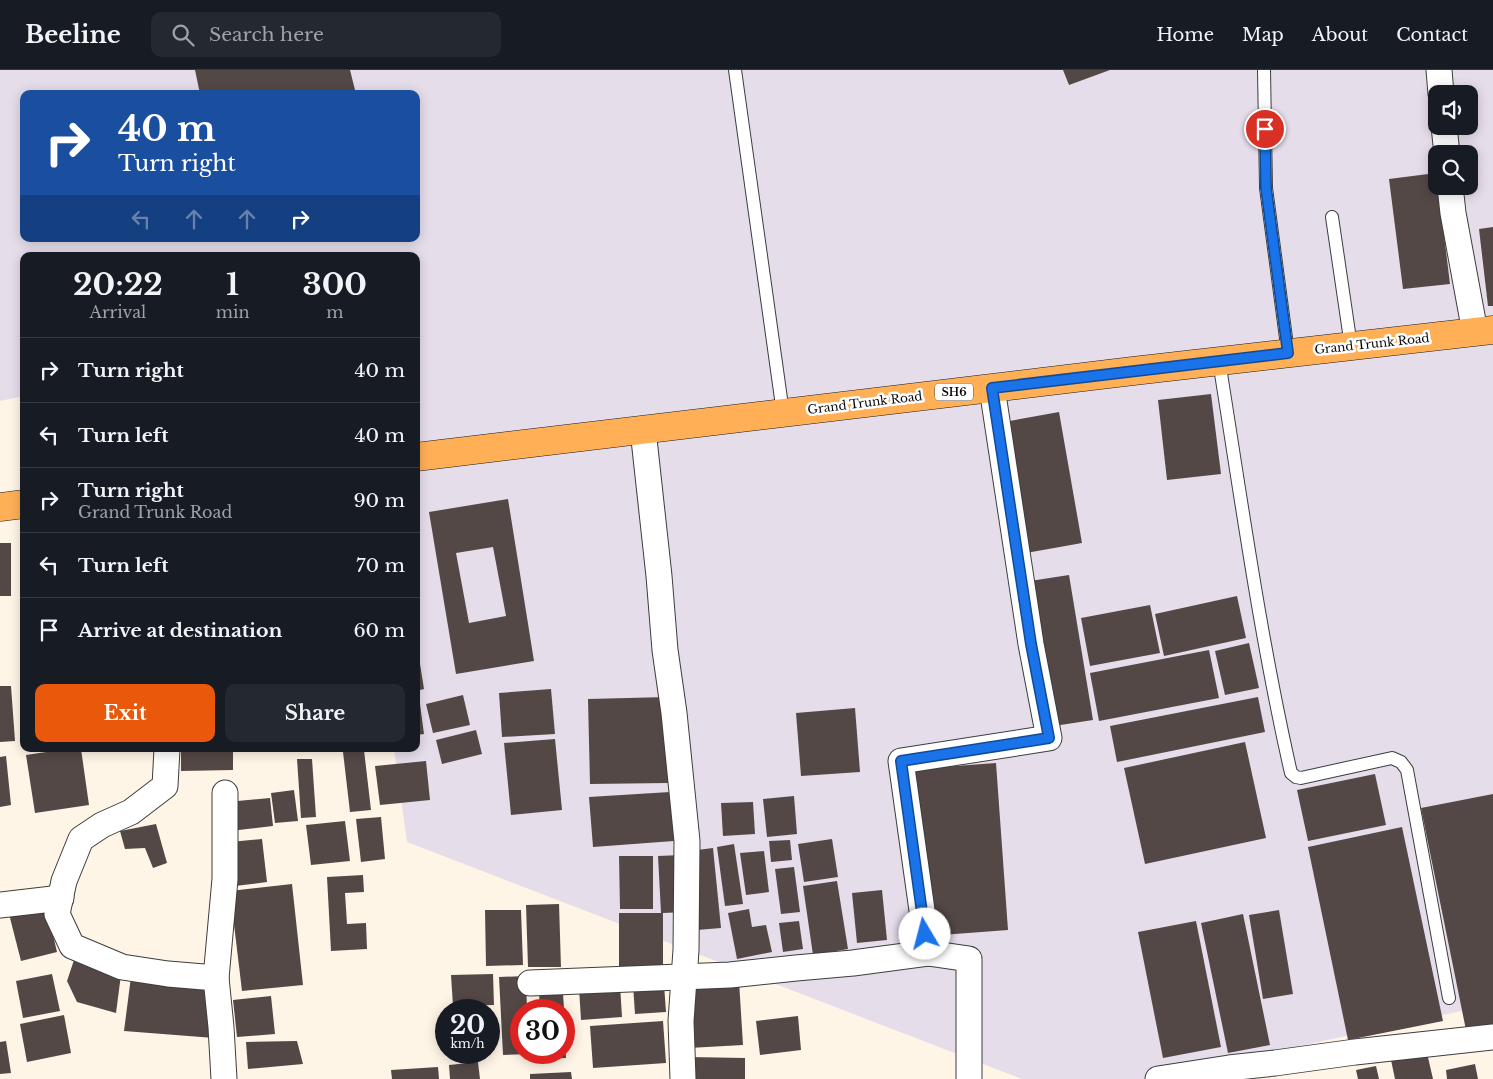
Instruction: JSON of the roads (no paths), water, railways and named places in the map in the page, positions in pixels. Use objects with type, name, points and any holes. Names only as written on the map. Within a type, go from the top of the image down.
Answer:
[{"type":"main road","name":"Grand Trunk Road","points":[[420,457],[1484,331]]},
{"type":"main road","points":[[0,507],[20,504]]},
{"type":"street","points":[[1438,70],[1440,85]]},
{"type":"street","points":[[1451,195],[1453,213],[1484,331]]},
{"type":"street","points":[[928,953],[901,761],[1049,738],[1031,644],[992,388]]},
{"type":"street","points":[[642,430],[687,841],[686,950],[681,1021],[683,1079]]},
{"type":"street","points":[[167,752],[165,786],[131,812],[102,824],[80,839],[64,881],[57,914],[72,946],[122,967],[168,974],[216,978]]},
{"type":"street","points":[[224,1079],[216,978],[225,879],[225,793]]},
{"type":"street","points":[[0,905],[61,898]]},
{"type":"street","points":[[530,983],[730,975],[853,963],[928,953],[969,959],[969,1079]]},
{"type":"street","points":[[1158,1079],[1355,1052],[1493,1038]]},
{"type":"lane","points":[[735,70],[783,413]]},
{"type":"lane","points":[[1264,70],[1266,188],[1288,353]]},
{"type":"lane","points":[[1332,217],[1351,346]]},
{"type":"lane","points":[[1219,361],[1259,614],[1291,773],[1301,778],[1392,758],[1401,762],[1407,770],[1449,998]]}]
